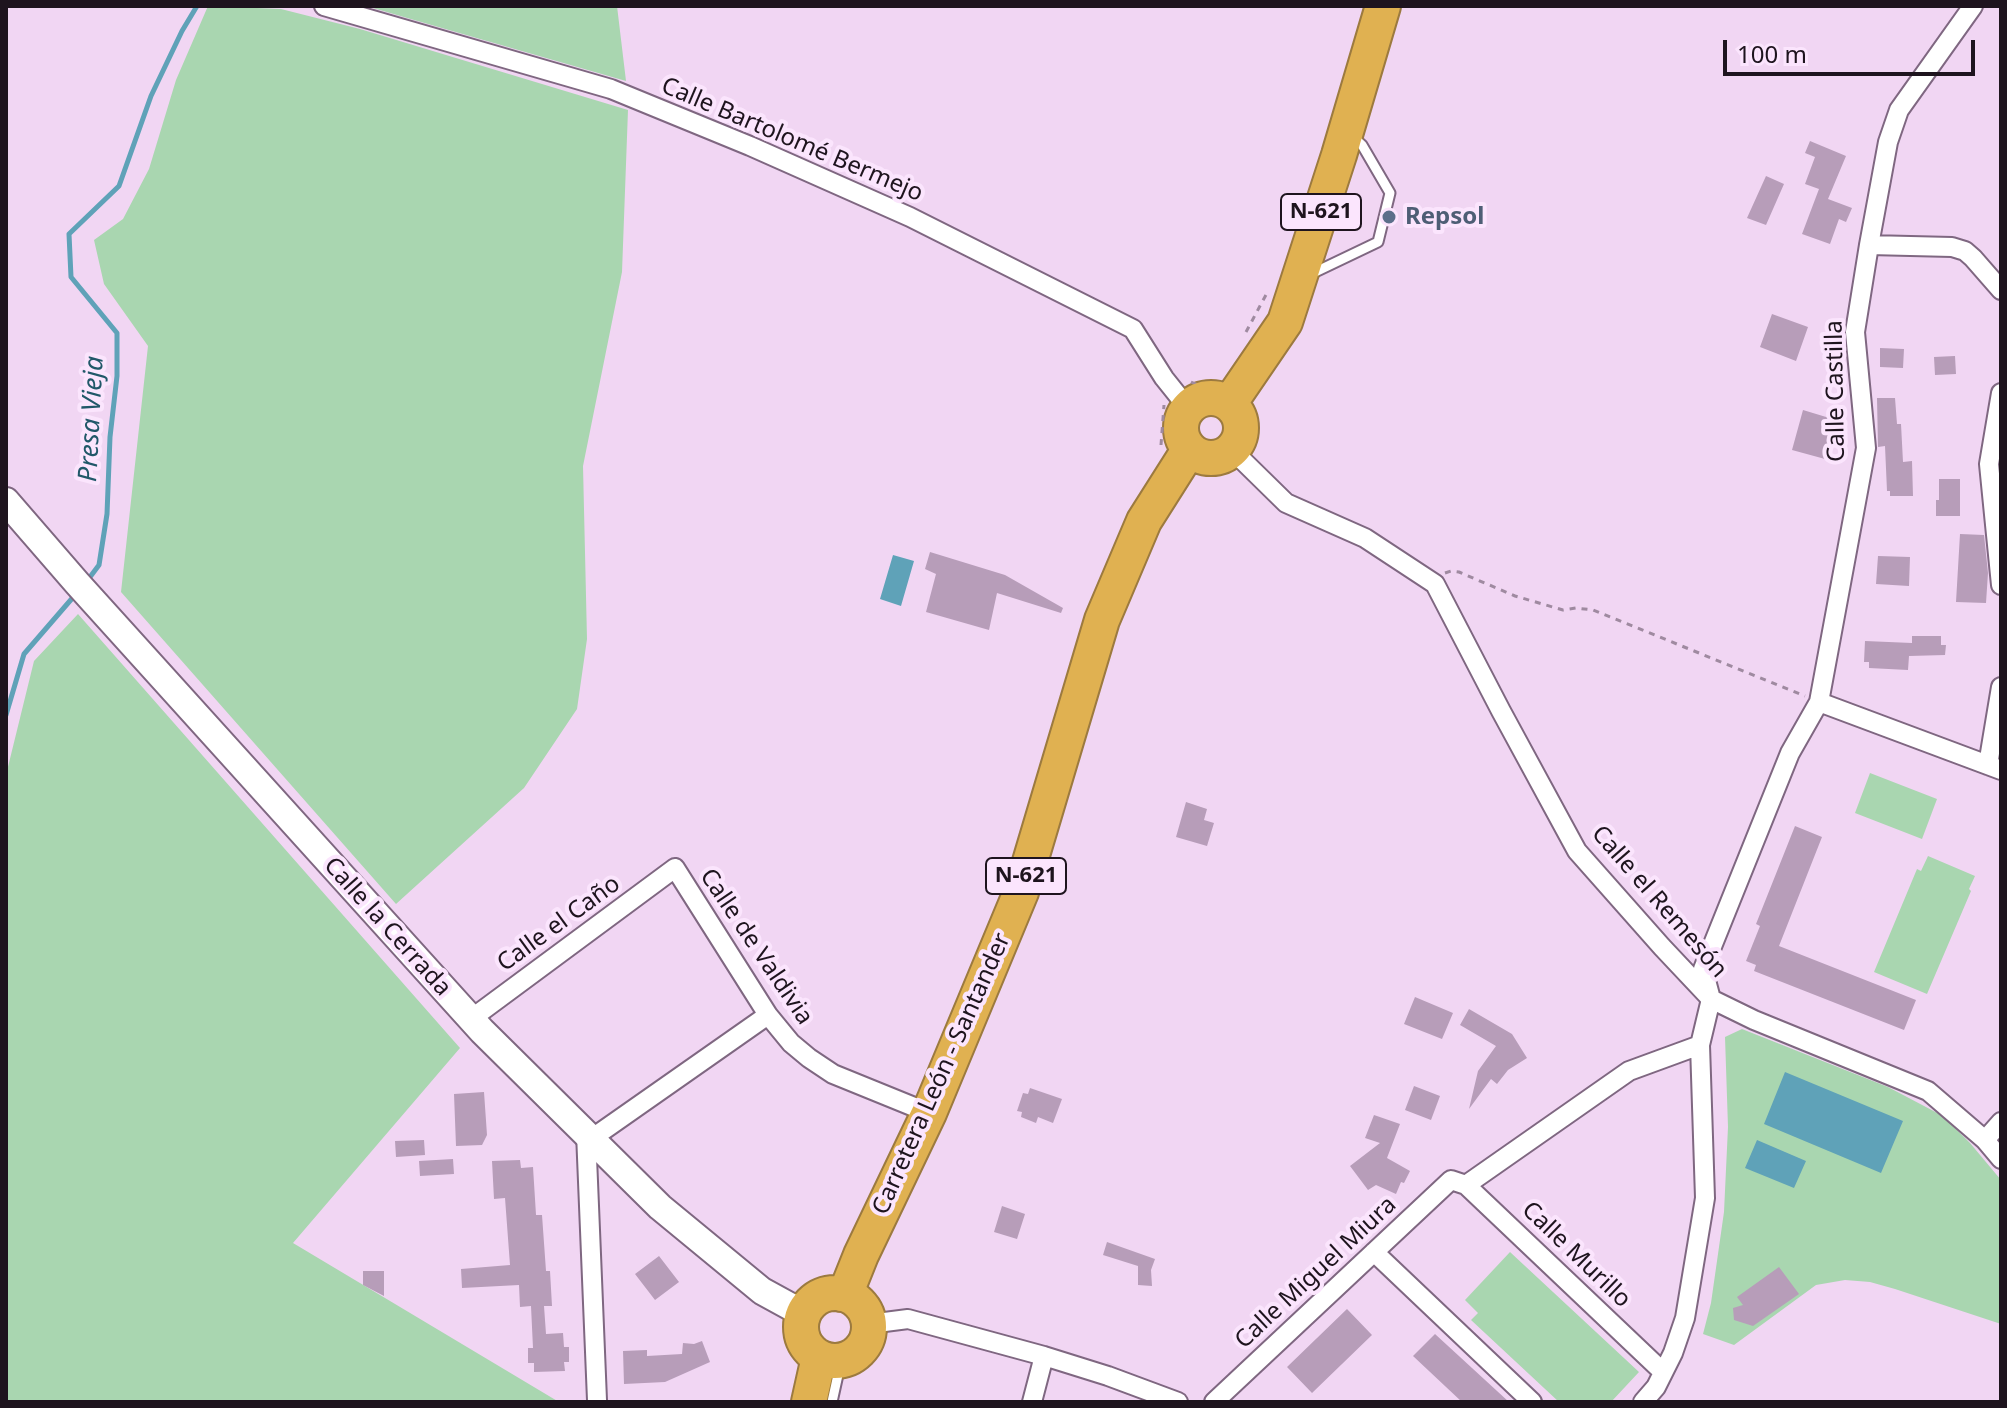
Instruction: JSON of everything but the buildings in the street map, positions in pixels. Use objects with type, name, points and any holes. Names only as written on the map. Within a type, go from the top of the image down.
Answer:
[{"type":"highway","name":"N-621","points":[[1229,404],[1285,322],[1383,6]]},
{"type":"highway","points":[[1205,398],[1229,404],[1238,414],[1241,425],[1241,433],[1232,450],[1219,458],[1208,459],[1189,450],[1180,429],[1188,408],[1205,398]]},
{"type":"highway","name":"Carretera León - Santander","points":[[841,1294],[849,1285],[929,1113],[1021,892],[1102,620],[1144,521],[1189,450]]},
{"type":"highway","points":[[841,1294],[851,1297],[866,1313],[868,1335],[857,1353],[820,1357],[810,1350],[793,1319],[821,1296],[841,1294]]},
{"type":"highway","points":[[809,1402],[820,1357]]},
{"type":"street","name":"Calle Bartolomé Bermejo","points":[[324,6],[611,89],[910,217],[1133,329],[1164,378],[1188,408]]},
{"type":"street","name":"Calle Castilla","points":[[1711,999],[1703,969],[1790,753],[1819,702],[1866,448],[1855,332],[1888,142],[1899,110],[1973,6]]},
{"type":"street","points":[[1869,245],[1952,247],[1965,251],[2001,290]]},
{"type":"street","points":[[2001,393],[1989,464],[2001,585]]},
{"type":"street","points":[[1232,450],[1286,503],[1365,538],[1435,584]]},
{"type":"street","name":"Calle la Cerrada","points":[[6,501],[471,1019],[660,1207],[793,1319]]},
{"type":"street","name":"Calle el Remesón","points":[[1435,584],[1577,851],[1711,999],[1754,1020],[1928,1091],[1985,1140],[2001,1159]]},
{"type":"street","points":[[1819,702],[1994,768],[2001,687]]},
{"type":"street","name":"Calle de Valdivia","points":[[675,868],[768,1015],[791,1043],[833,1074],[929,1113]]},
{"type":"street","name":"Calle el Caño","points":[[471,1019],[675,868]]},
{"type":"street","points":[[1643,1402],[1656,1387],[1673,1353],[1685,1318],[1705,1198],[1700,1045],[1711,999]]},
{"type":"street","points":[[597,1400],[588,1136],[768,1015]]},
{"type":"street","name":"Calle Miguel Miura","points":[[1214,1402],[1374,1252],[1459,1182],[1629,1071],[1700,1045]]},
{"type":"street","points":[[1985,1140],[2001,1122]]},
{"type":"street","name":"Calle Murillo","points":[[1459,1182],[1663,1372]]},
{"type":"street","points":[[1374,1252],[1532,1402]]},
{"type":"street","points":[[869,1324],[908,1319],[1044,1356],[1178,1402]]},
{"type":"street","points":[[1032,1402],[1044,1356]]},
{"type":"lane","points":[[1298,279],[1378,242],[1390,193],[1362,145],[1346,131]]},
{"type":"lane","points":[[820,1357],[832,1402]]},
{"type":"path","points":[[1435,584],[1446,573],[1459,572],[1515,596],[1563,610],[1593,610],[1819,702]]},
{"type":"path","points":[[793,1319],[790,1333],[820,1357]]},
{"type":"green space","points":[[208,6],[281,9],[360,29],[628,110],[622,272],[583,466],[587,639],[577,709],[524,788],[396,904],[121,592],[148,346],[104,284],[94,240],[123,219],[149,169],[176,80]]},
{"type":"green space","points":[[366,6],[617,6],[626,81],[421,22]]},
{"type":"green space","points":[[78,614],[460,1048],[293,1243],[559,1402],[6,1402],[6,775],[34,661]]},
{"type":"green space","points":[[1870,773],[1937,799],[1922,839],[1855,813]]},
{"type":"green space","points":[[1928,856],[1975,876],[1927,994],[1874,972],[1917,869],[1921,871]]},
{"type":"green space","points":[[1742,1029],[1888,1087],[1943,1116],[1970,1143],[2001,1180],[2001,1324],[1895,1289],[1870,1282],[1845,1280],[1816,1285],[1734,1345],[1703,1334],[1711,1303],[1724,1212],[1728,1127],[1725,1037]]},
{"type":"green space","points":[[1510,1252],[1639,1372],[1611,1402],[1559,1402],[1471,1320],[1478,1313],[1465,1300]]},
{"type":"water","points":[[893,555],[914,561],[901,606],[880,599]]},
{"type":"water","points":[[1785,1072],[1903,1121],[1881,1173],[1764,1124]]},
{"type":"water","points":[[1757,1140],[1806,1161],[1794,1188],[1745,1168]]},
{"type":"waterway","name":"Presa Vieja","points":[[87,581],[99,565],[107,514],[117,333],[71,277],[69,234],[119,186],[151,96],[197,6]]},
{"type":"waterway","name":"Presa Vieja","points":[[6,715],[24,654],[75,595]]},
{"type":"place","name":"Repsol","points":[[1389,217]]}]
